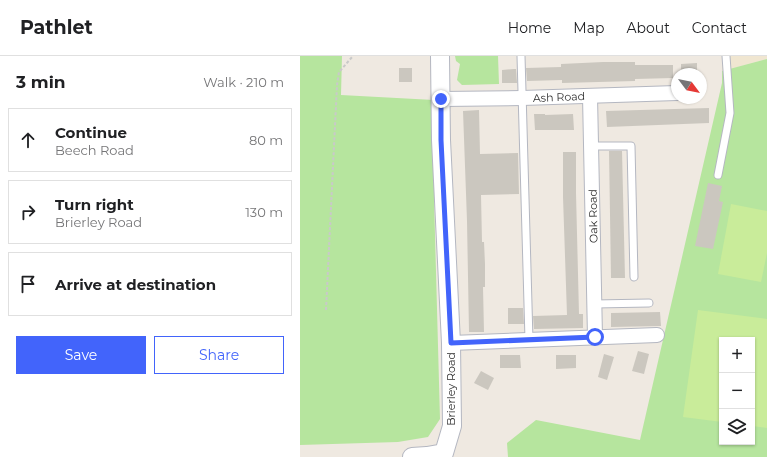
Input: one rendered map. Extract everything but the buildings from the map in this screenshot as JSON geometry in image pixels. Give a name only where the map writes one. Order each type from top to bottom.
[{"type":"street","name":"Brierley Road","points":[[440,56],[441,140],[451,343],[452,426],[445,455]]},
{"type":"street","name":"Ash Road","points":[[441,99],[671,93]]},
{"type":"street","name":"Oak Road","points":[[590,96],[595,337]]},
{"type":"street","points":[[451,343],[657,335]]},
{"type":"street","points":[[412,457],[445,455]]},
{"type":"lane","points":[[521,56],[529,340]]},
{"type":"lane","points":[[718,175],[730,113],[726,56]]},
{"type":"lane","points":[[591,146],[631,146],[634,277]]},
{"type":"lane","points":[[595,304],[649,303]]},
{"type":"path","points":[[326,310],[337,85],[339,72],[353,56]]},
{"type":"shaded area","points":[[722,56],[767,56],[767,59],[722,71]]},
{"type":"green space","points":[[300,56],[342,56],[341,95],[434,100],[434,198],[440,419],[428,437],[398,442],[300,445]]},
{"type":"green space","points":[[455,56],[498,56],[499,84],[462,85],[457,80],[460,64],[456,61]]},
{"type":"green space","points":[[767,59],[767,457],[508,457],[507,443],[536,420],[640,440],[722,83],[722,71]]},
{"type":"green space","points":[[731,204],[767,211],[767,253],[761,282],[718,274]]},
{"type":"green space","points":[[698,310],[767,319],[767,428],[755,426],[755,337],[719,337],[719,422],[683,417]]},
{"type":"route","points":[[441,99],[441,140],[451,343],[595,337]]}]
